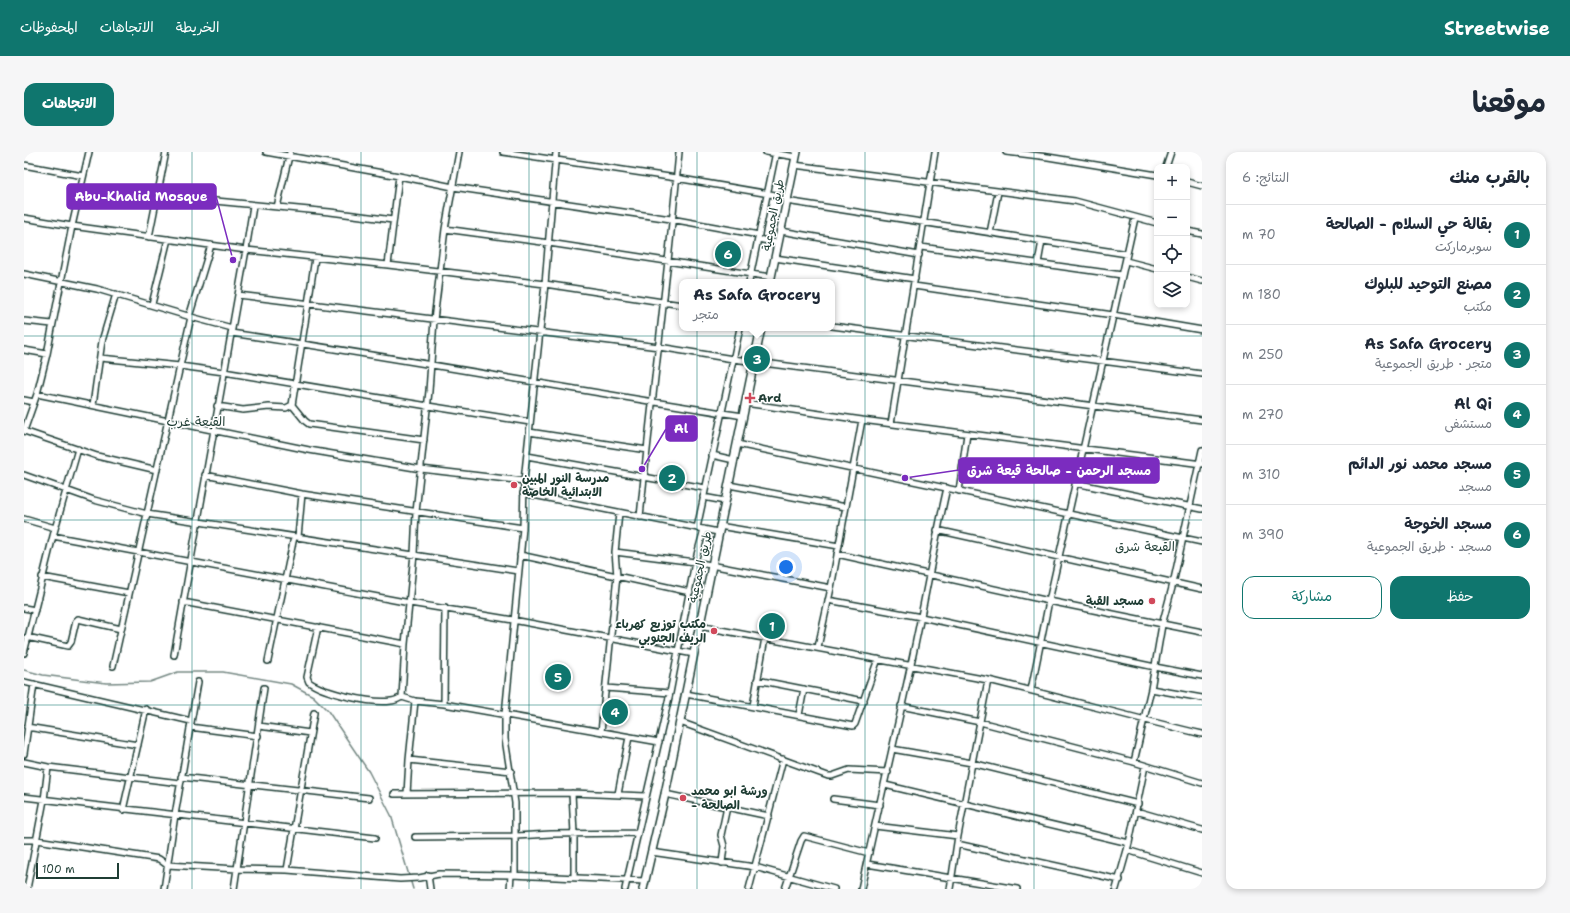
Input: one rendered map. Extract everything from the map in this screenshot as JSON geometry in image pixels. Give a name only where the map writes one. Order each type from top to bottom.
[{"type":"main road","name":"طريق الجموعية","points":[[771,279],[797,154]]},
{"type":"main road","name":"طريق الجموعية","points":[[643,889],[665,794],[760,331]]},
{"type":"street","points":[[89,152],[60,281],[47,354],[37,394],[24,431],[97,456],[157,470]]},
{"type":"street","points":[[149,237],[166,152]]},
{"type":"street","points":[[266,152],[290,154],[453,187],[671,219],[758,237],[778,243]]},
{"type":"street","points":[[402,697],[416,512],[428,406],[434,320],[445,228],[458,152]]},
{"type":"street","points":[[503,152],[768,193],[787,199],[924,223],[1127,254]]},
{"type":"street","points":[[510,889],[513,875],[516,836],[514,794],[505,739],[505,715],[523,528],[524,481],[545,284],[556,152]]},
{"type":"street","points":[[640,516],[679,152]]},
{"type":"street","points":[[766,152],[797,154]]},
{"type":"street","points":[[891,424],[921,247],[935,152]]},
{"type":"street","points":[[1006,152],[1048,155],[1154,174]]},
{"type":"street","points":[[1167,164],[1171,152]]},
{"type":"street","points":[[750,279],[776,153]]},
{"type":"street","points":[[277,207],[290,154]]},
{"type":"street","points":[[24,165],[83,176]]},
{"type":"street","points":[[794,165],[1075,201],[1154,222]]},
{"type":"street","points":[[388,265],[399,176]]},
{"type":"street","points":[[1190,183],[1202,186]]},
{"type":"street","points":[[80,188],[393,220]]},
{"type":"street","points":[[990,233],[998,192]]},
{"type":"street","points":[[174,655],[217,406],[246,250],[252,206]]},
{"type":"street","points":[[24,218],[246,250],[545,284],[679,305]]},
{"type":"street","points":[[1031,690],[1082,450],[1135,218]]},
{"type":"street","points":[[445,228],[549,242],[751,274],[768,279]]},
{"type":"street","points":[[780,231],[919,255]]},
{"type":"street","points":[[1190,232],[1202,234]]},
{"type":"street","points":[[152,304],[168,239]]},
{"type":"street","points":[[1038,263],[1042,241]]},
{"type":"street","points":[[113,666],[190,317],[211,245]]},
{"type":"street","points":[[921,247],[1122,275]]},
{"type":"street","points":[[315,258],[292,405],[309,424],[424,440]]},
{"type":"street","points":[[775,258],[915,279]]},
{"type":"street","points":[[1126,261],[1154,268]]},
{"type":"street","points":[[24,274],[116,294],[232,330],[431,366],[535,382],[652,403],[743,416]]},
{"type":"street","points":[[1190,278],[1202,281]]},
{"type":"street","points":[[914,286],[1113,315],[1202,330]]},
{"type":"street","points":[[93,405],[105,332],[116,294]]},
{"type":"street","points":[[238,295],[659,347],[734,359],[1202,420]]},
{"type":"street","points":[[24,321],[52,324]]},
{"type":"street","points":[[835,326],[1202,374]]},
{"type":"street","points":[[697,528],[739,331]]},
{"type":"street","points":[[24,350],[47,354]]},
{"type":"street","points":[[100,358],[224,372],[530,422]]},
{"type":"street","points":[[37,394],[309,450],[421,469],[524,481]]},
{"type":"street","points":[[24,400],[34,402]]},
{"type":"street","points":[[745,403],[1082,450],[1201,464]]},
{"type":"street","points":[[217,406],[243,410],[269,407],[286,408],[292,405]]},
{"type":"street","points":[[818,647],[831,588],[862,420]]},
{"type":"street","points":[[529,432],[647,450]]},
{"type":"street","points":[[959,491],[966,434]]},
{"type":"street","points":[[737,444],[1202,542]]},
{"type":"street","points":[[24,653],[42,577],[78,449]]},
{"type":"street","points":[[1134,762],[1151,689],[1162,625],[1201,464],[1202,450]]},
{"type":"street","points":[[712,455],[734,460]]},
{"type":"street","points":[[527,456],[705,488]]},
{"type":"street","points":[[24,475],[94,500],[147,514],[518,571]]},
{"type":"street","points":[[205,475],[302,494],[523,528]]},
{"type":"street","points":[[1075,483],[1202,509]]},
{"type":"street","points":[[729,485],[846,507]]},
{"type":"street","points":[[862,889],[921,617],[928,576],[947,488]]},
{"type":"street","points":[[523,493],[697,528],[719,529],[839,546]]},
{"type":"street","points":[[268,661],[285,579],[296,537],[302,494]]},
{"type":"street","points":[[703,497],[725,501]]},
{"type":"street","points":[[601,732],[617,576],[615,552],[619,513]]},
{"type":"street","points":[[24,519],[55,528]]},
{"type":"street","points":[[626,889],[646,796],[660,742],[695,562],[704,529]]},
{"type":"street","points":[[938,530],[1173,584],[1202,589]]},
{"type":"street","points":[[53,536],[410,603],[513,620],[694,654]]},
{"type":"street","points":[[615,552],[695,562],[831,588]]},
{"type":"street","points":[[837,554],[928,576],[1202,632]]},
{"type":"street","points":[[520,555],[690,592]]},
{"type":"street","points":[[42,577],[129,593]]},
{"type":"street","points":[[828,600],[921,617],[1202,676]]},
{"type":"street","points":[[183,602],[405,644]]},
{"type":"street","points":[[24,608],[35,610]]},
{"type":"street","points":[[444,704],[445,608]]},
{"type":"street","points":[[27,637],[68,646],[71,642],[76,621],[78,619],[121,628]]},
{"type":"street","points":[[699,626],[818,647],[988,680],[1202,734]]},
{"type":"street","points":[[318,627],[307,677],[309,682],[333,692],[365,700],[389,702],[402,697],[415,701],[444,704],[660,742]]},
{"type":"street","points":[[753,706],[765,638]]},
{"type":"street","points":[[686,694],[853,726],[864,701],[878,659]]},
{"type":"street","points":[[757,680],[864,701]]},
{"type":"street","points":[[950,889],[964,803],[988,680]]},
{"type":"street","points":[[24,682],[191,721]]},
{"type":"street","points":[[164,889],[180,783],[198,682]]},
{"type":"street","points":[[24,754],[28,727],[26,720],[34,684]]},
{"type":"street","points":[[234,889],[264,688]]},
{"type":"street","points":[[606,688],[670,693]]},
{"type":"street","points":[[799,715],[804,689]]},
{"type":"street","points":[[1151,689],[1202,698]]},
{"type":"street","points":[[407,794],[408,760],[415,701]]},
{"type":"street","points":[[901,706],[980,722],[1134,762],[1202,783]]},
{"type":"street","points":[[123,810],[146,710]]},
{"type":"street","points":[[287,870],[314,713]]},
{"type":"street","points":[[680,722],[828,776],[854,770],[888,772]]},
{"type":"street","points":[[259,726],[310,733]]},
{"type":"street","points":[[28,727],[138,745]]},
{"type":"street","points":[[190,727],[258,736]]},
{"type":"street","points":[[618,794],[629,737]]},
{"type":"street","points":[[892,749],[972,763],[1138,804]]},
{"type":"street","points":[[749,889],[783,759]]},
{"type":"street","points":[[408,760],[510,771]]},
{"type":"street","points":[[24,762],[48,767],[180,783]]},
{"type":"street","points":[[1116,889],[1120,880],[1129,843],[1145,766]]},
{"type":"street","points":[[27,889],[44,800],[48,767]]},
{"type":"street","points":[[181,777],[369,798]]},
{"type":"street","points":[[885,784],[1129,843]]},
{"type":"street","points":[[394,794],[572,793],[646,796]]},
{"type":"street","points":[[572,793],[574,877]]},
{"type":"street","points":[[665,794],[769,816]]},
{"type":"street","points":[[24,797],[123,810],[375,838]]},
{"type":"street","points":[[833,799],[880,806]]},
{"type":"street","points":[[722,863],[724,846],[721,835],[727,807]]},
{"type":"street","points":[[1136,811],[1202,830]]},
{"type":"street","points":[[875,826],[958,836]]},
{"type":"street","points":[[415,836],[516,836],[638,833]]},
{"type":"street","points":[[786,889],[801,841],[804,836],[869,853]]},
{"type":"street","points":[[24,840],[37,840],[159,859],[167,865],[287,870],[400,879],[420,878],[428,875],[439,874],[574,877],[645,881]]},
{"type":"street","points":[[957,844],[1120,880]]},
{"type":"street","points":[[1127,850],[1202,872]]},
{"type":"street","points":[[652,852],[755,867],[834,889]]},
{"type":"street","points":[[867,864],[1017,889]]},
{"type":"street","points":[[428,875],[430,889]]},
{"type":"waterway","points":[[24,670],[43,675],[106,683],[150,682],[178,672],[223,672],[291,684],[313,696],[328,711],[369,772],[391,815],[413,889]]},
{"type":"place","name":"مسجد الخوجة","points":[[728,254]]},
{"type":"place","name":"Abu-Khalid Mosque","points":[[233,260]]},
{"type":"place","name":"As Safa Grocery","points":[[757,359]]},
{"type":"place","name":"Ard","points":[[750,398]]},
{"type":"place","name":"Al","points":[[642,469]]},
{"type":"place","name":"مصنع التوحيد للبلوك","points":[[672,478]]},
{"type":"place","name":"مسجد الرحمن - صالحة قيعة شرق","points":[[905,478]]},
{"type":"place","name":"مدرسة النور المبين الابتدائية الخاصة","points":[[514,485]]},
{"type":"place","name":"مسجد القبة","points":[[1152,601]]},
{"type":"place","name":"بقالة حي السلام - الصالحة","points":[[772,626]]},
{"type":"place","name":"مكتب توزيع كهرباء الريف الجنوبي","points":[[714,631]]},
{"type":"place","name":"مسجد محمد نور الدائم","points":[[558,677]]},
{"type":"place","name":"Al Qi","points":[[615,712]]},
{"type":"place","name":"ورشة ابو محمد - الصالحة","points":[[683,798]]},
{"type":"district","name":"القيعة غرب","points":[[196,421]]},
{"type":"district","name":"القيعة شرق","points":[[1145,546]]}]
